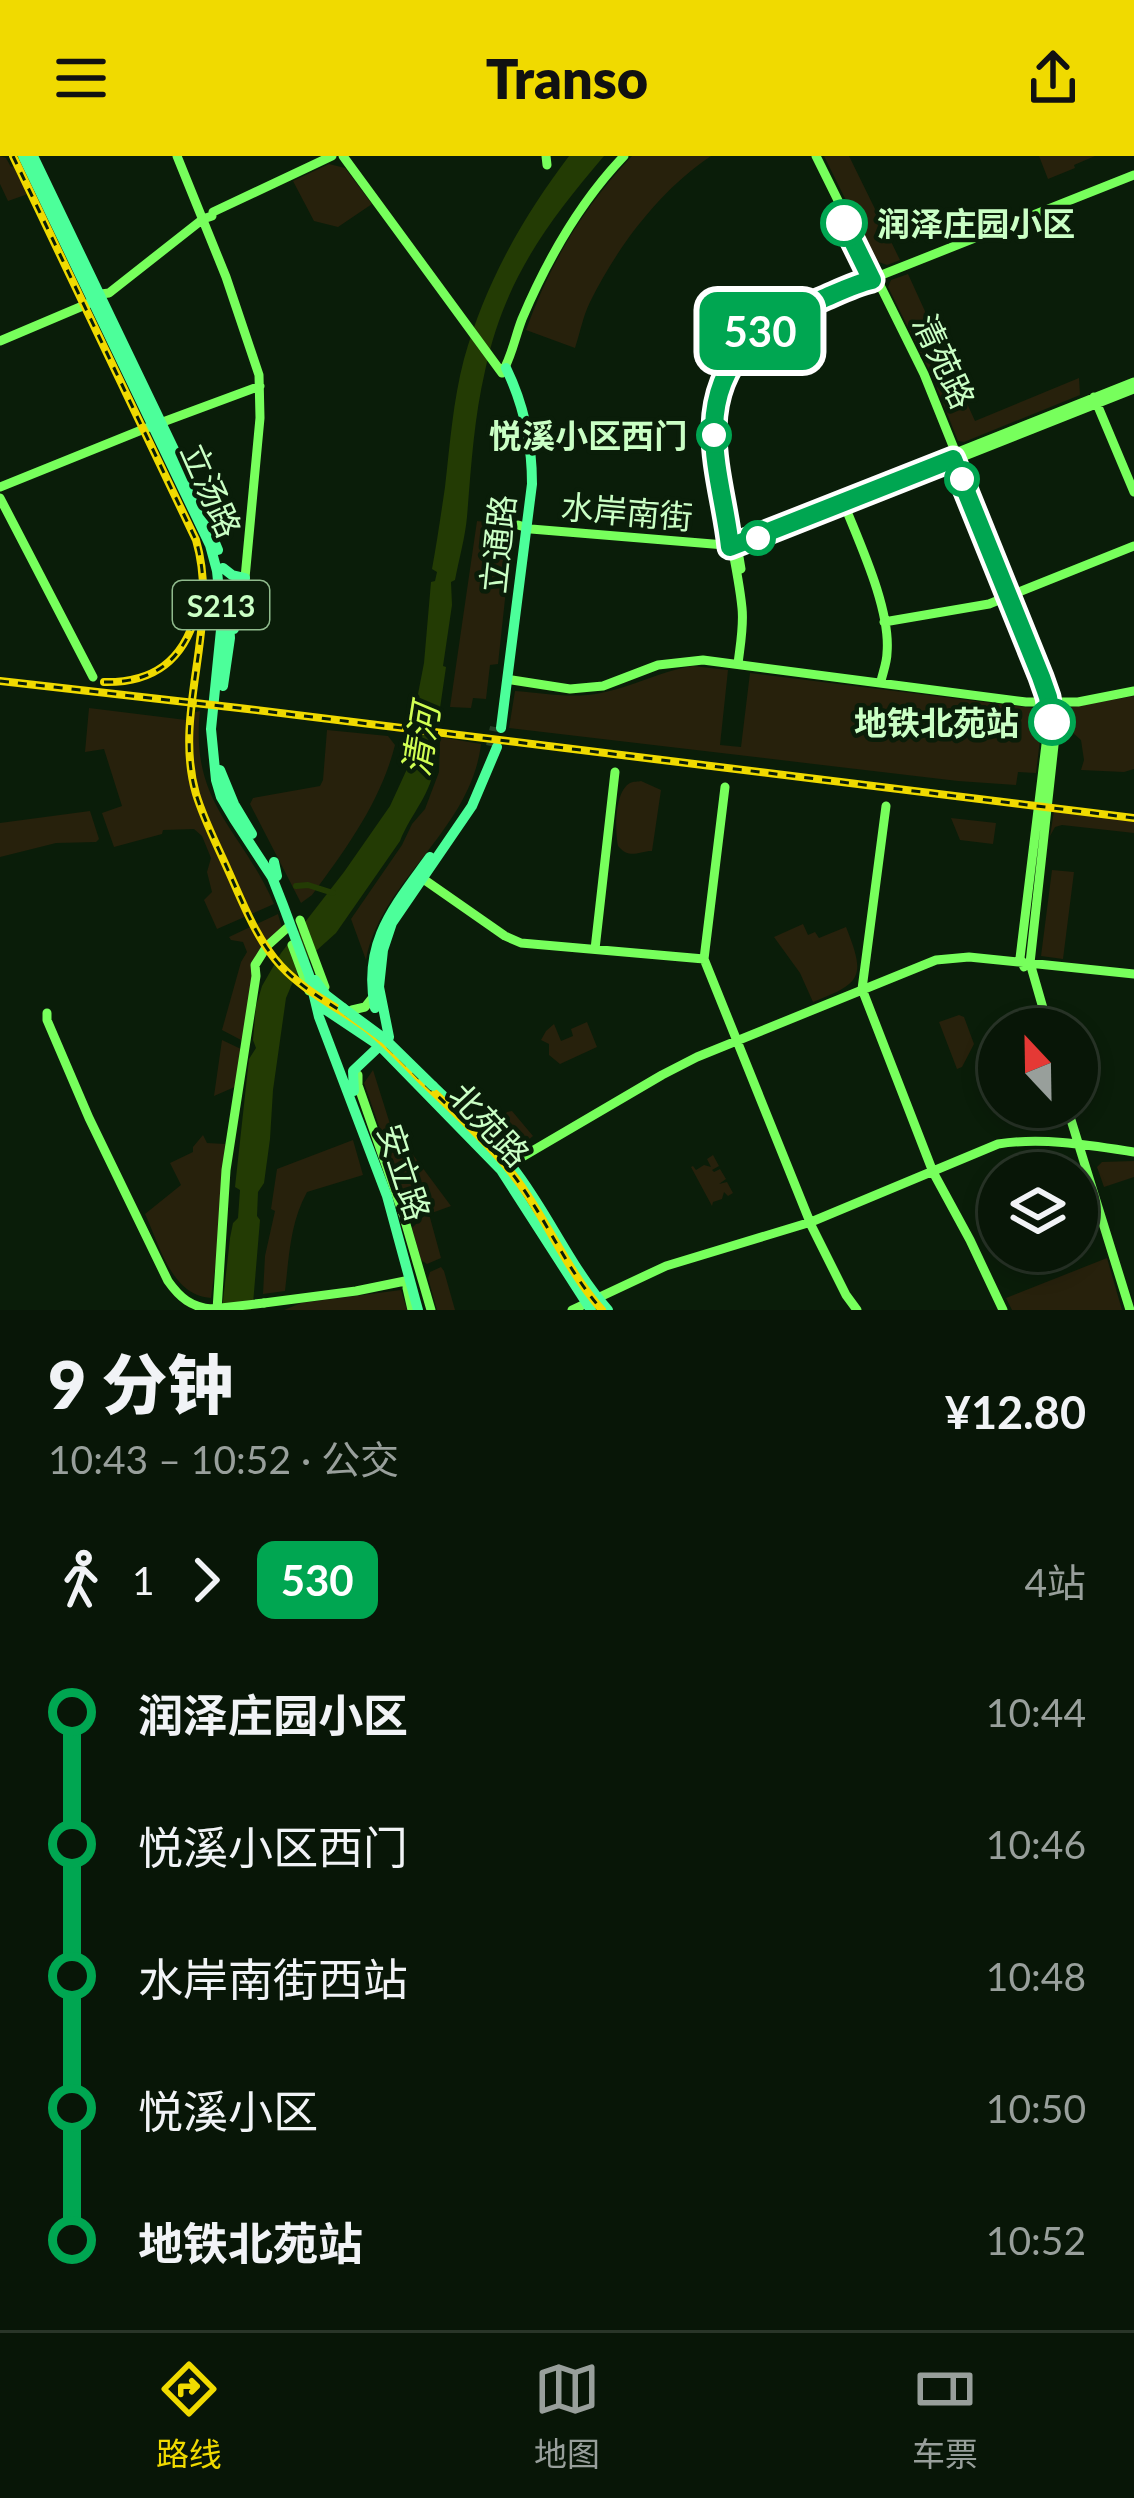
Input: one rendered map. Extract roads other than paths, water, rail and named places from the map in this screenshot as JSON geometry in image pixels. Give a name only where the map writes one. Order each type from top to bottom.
[{"type":"main road","name":"立汤路","points":[[34,156],[210,545],[217,571],[221,638],[212,756],[221,796],[274,880],[293,927]]},
{"type":"main road","name":"立汤路","points":[[22,160],[70,262],[99,299],[127,380],[204,512],[223,568],[230,638],[217,746],[219,766],[231,810],[277,876],[293,927]]},
{"type":"main road","points":[[43,198],[44,213]]},
{"type":"main road","name":"立通路","points":[[501,365],[524,436],[527,471],[525,526],[523,583],[498,728],[509,611],[525,526],[532,468],[525,419],[501,365]]},
{"type":"main road","points":[[525,419],[532,436]]},
{"type":"main road","points":[[223,568],[245,578],[230,638]]},
{"type":"main road","points":[[365,1059],[383,1038],[382,950],[418,876],[467,805],[494,746],[477,799],[418,876],[386,918],[372,971],[383,1038]]},
{"type":"main road","points":[[221,796],[231,810],[247,816]]},
{"type":"main road","points":[[263,860],[277,876]]},
{"type":"main road","points":[[293,927],[311,975],[327,990]]},
{"type":"main road","name":"北苑路","points":[[311,975],[326,995],[385,1039],[473,1124],[597,1306]]},
{"type":"main road","name":"安立路","points":[[311,975],[317,1006],[387,1196],[422,1310]]},
{"type":"main road","name":"北苑路","points":[[317,1006],[383,1038],[506,1168]]},
{"type":"main road","name":"安立路","points":[[317,1006],[392,1196],[422,1310]]},
{"type":"main road","name":"安立路","points":[[355,1093],[353,1071],[365,1059]]},
{"type":"street","points":[[178,156],[211,216],[257,366],[260,418],[245,578]]},
{"type":"street","points":[[0,341],[99,299],[211,216],[332,156]]},
{"type":"street","points":[[346,156],[501,365],[542,274],[569,228],[604,176],[625,156]]},
{"type":"street","name":"清苑路","points":[[814,156],[955,455],[1052,700],[1054,728],[1028,928],[1027,965],[1040,1008]]},
{"type":"street","points":[[740,664],[742,610],[719,432],[730,378],[747,350],[795,314],[1134,175]]},
{"type":"street","points":[[0,485],[260,385]]},
{"type":"street","name":"水岸南街","points":[[734,543],[1134,385]]},
{"type":"street","points":[[1095,399],[1134,492]]},
{"type":"street","name":"水岸南街","points":[[525,526],[734,543],[844,504],[955,455]]},
{"type":"street","points":[[0,498],[93,677]]},
{"type":"street","points":[[844,504],[884,622],[887,652],[881,681]]},
{"type":"street","points":[[884,622],[1012,596],[1134,546]]},
{"type":"street","points":[[512,680],[571,689],[603,686],[667,663],[703,660],[1009,697],[1052,700],[1134,691]]},
{"type":"street","name":"清苑路","points":[[1027,965],[1035,959],[1060,736],[1054,728]]},
{"type":"street","points":[[595,949],[615,772]]},
{"type":"street","points":[[725,788],[704,959],[815,1228],[857,1310]]},
{"type":"street","points":[[886,806],[863,991],[933,1172],[1003,1310]]},
{"type":"street","points":[[418,876],[520,944],[704,959]]},
{"type":"street","points":[[1028,928],[1039,917]]},
{"type":"street","points":[[214,1308],[226,1170],[255,965],[267,946],[293,927]]},
{"type":"street","points":[[506,1168],[662,1075],[945,961],[1134,976]]},
{"type":"street","name":"北苑路","points":[[327,990],[473,1124]]},
{"type":"street","points":[[348,1009],[365,1007],[373,997]]},
{"type":"street","points":[[198,1307],[173,1281],[90,1113],[47,1013],[89,1118],[178,1295],[198,1307],[214,1308],[405,1278]]},
{"type":"street","name":"安立路","points":[[334,1054],[405,1278],[422,1310]]},
{"type":"street","name":"安立路","points":[[365,1059],[358,1085],[404,1214],[422,1310]]},
{"type":"street","points":[[1076,1128],[1132,1307]]},
{"type":"street","points":[[572,1310],[597,1306],[666,1266],[815,1228],[998,1144],[1021,1140],[1134,1152]]},
{"type":"water","name":"清河","points":[[569,156],[604,156],[530,255],[503,309],[485,371],[465,533],[451,582],[433,773],[400,841],[336,933],[295,977],[286,998],[264,1183],[258,1192],[253,1304],[251,1310],[222,1310],[230,1238],[238,1218],[240,1190],[235,1187],[262,986],[281,953],[390,806],[407,769],[419,727],[418,694],[431,582],[437,572],[432,569],[464,359],[507,253]]},
{"type":"waterway","points":[[296,886],[333,893]]},
{"type":"tunnel","points":[[491,746],[495,727]]},
{"type":"railway","points":[[13,156],[196,540],[203,604],[189,731],[190,763],[203,813],[251,920],[291,976],[376,1036],[491,1149],[528,1195],[602,1310]]},
{"type":"railway","points":[[104,682],[137,679],[163,666],[183,645],[196,614]]},
{"type":"railway","points":[[0,681],[1134,818]]},
{"type":"place","name":"润泽庄园小区","points":[[844,223]]},
{"type":"place","name":"悦溪小区西门","points":[[714,435]]},
{"type":"place","name":"地铁北苑站","points":[[1052,722]]}]
